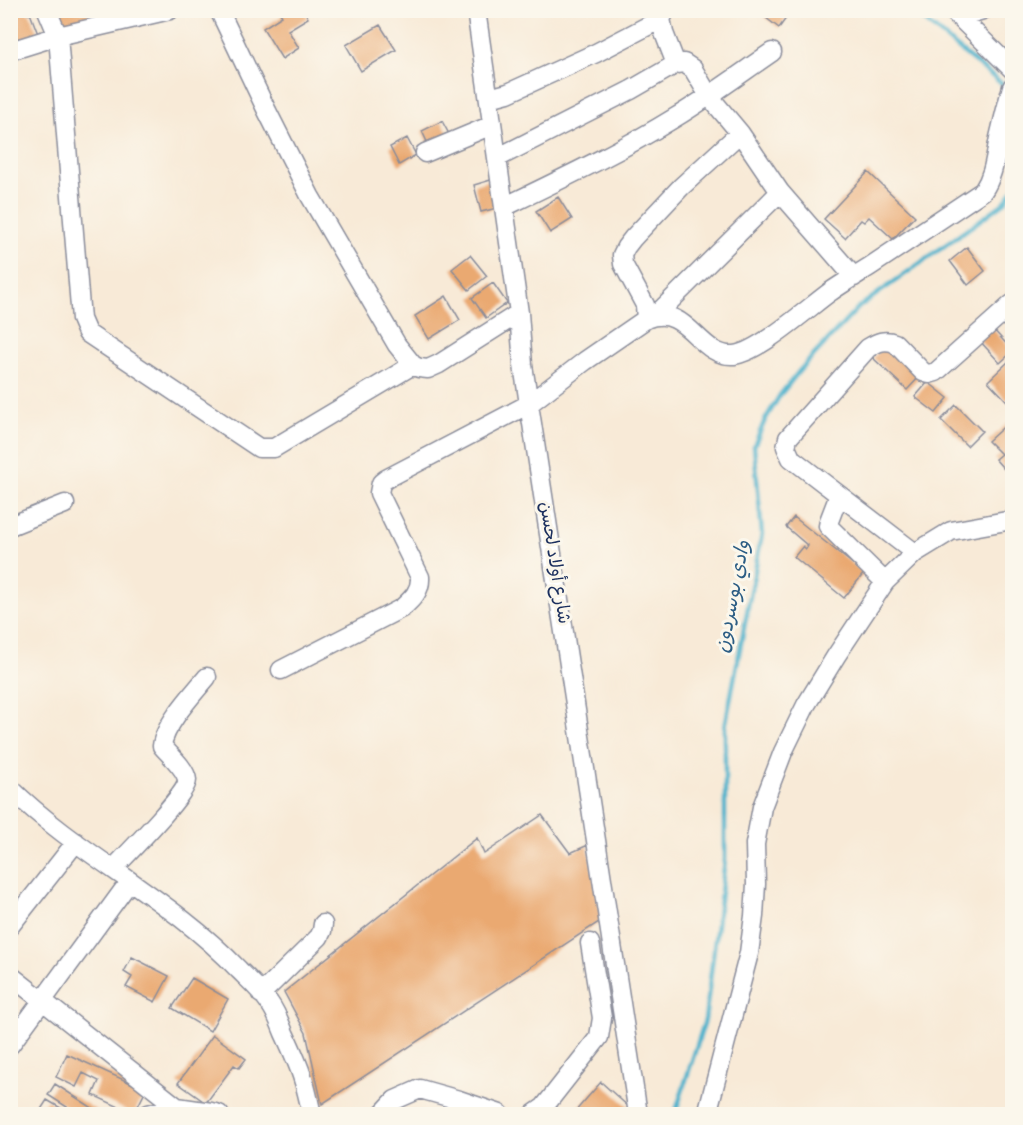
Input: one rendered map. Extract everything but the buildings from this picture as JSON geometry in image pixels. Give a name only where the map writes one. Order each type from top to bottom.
[{"type":"street","points":[[47,10],[58,36],[81,320],[87,333],[259,447],[274,448],[413,365]]},
{"type":"street","points":[[10,51],[58,36],[170,10]]},
{"type":"street","points":[[219,10],[310,196],[397,345],[413,365],[428,369],[439,364],[519,313]]},
{"type":"street","name":"شارع أولاد لحسن","points":[[476,10],[519,313],[523,365],[638,1114]]},
{"type":"street","points":[[956,14],[983,10]]},
{"type":"street","points":[[956,14],[1012,69]]},
{"type":"street","points":[[489,98],[507,93],[596,53],[664,15],[664,33],[676,64]]},
{"type":"street","points":[[504,207],[558,181],[675,118],[772,52]]},
{"type":"street","points":[[497,158],[631,90],[676,64],[684,63],[693,69],[780,192],[854,277]]},
{"type":"street","points":[[651,317],[663,315],[681,322],[707,345],[720,352],[734,355],[771,337],[831,291],[983,191],[994,169],[1010,94]]},
{"type":"street","points":[[425,153],[492,125]]},
{"type":"street","points":[[651,317],[623,264],[622,255],[633,238],[681,187],[740,133]]},
{"type":"street","points":[[281,670],[402,608],[417,592],[420,577],[381,500],[379,493],[381,483],[529,404],[585,361],[651,317],[780,192]]},
{"type":"street","points":[[915,554],[791,458],[786,447],[788,438],[868,348],[880,341],[895,343],[923,372],[929,374],[936,372],[1012,304]]},
{"type":"street","points":[[839,495],[828,526],[885,582]]},
{"type":"street","points":[[10,526],[65,504]]},
{"type":"street","points":[[707,1114],[748,953],[754,916],[755,844],[762,807],[783,752],[807,705],[885,582],[915,554],[951,531],[1012,520]]},
{"type":"street","points":[[112,869],[178,798],[187,783],[181,768],[162,746],[163,738],[168,727],[207,677]]},
{"type":"street","points":[[10,788],[76,842],[167,907],[222,952],[261,994],[270,1004],[293,1054],[304,1080],[312,1114]]},
{"type":"street","points":[[10,926],[76,842]]},
{"type":"street","points":[[10,1045],[130,882]]},
{"type":"street","points":[[261,994],[319,937],[323,924]]},
{"type":"street","points":[[534,1114],[544,1107],[599,1037],[603,1018],[590,943]]},
{"type":"street","points":[[10,975],[177,1107]]},
{"type":"street","points":[[382,1114],[395,1100],[420,1089],[500,1114]]},
{"type":"street","points":[[148,1114],[177,1107],[219,1114]]},
{"type":"waterway","points":[[911,10],[1007,88]]},
{"type":"waterway","name":"وادي بوسردون","points":[[675,1114],[705,1020],[725,860],[725,727],[762,534],[754,446],[765,420],[780,395],[800,370],[859,307],[1004,203],[1012,191]]}]
